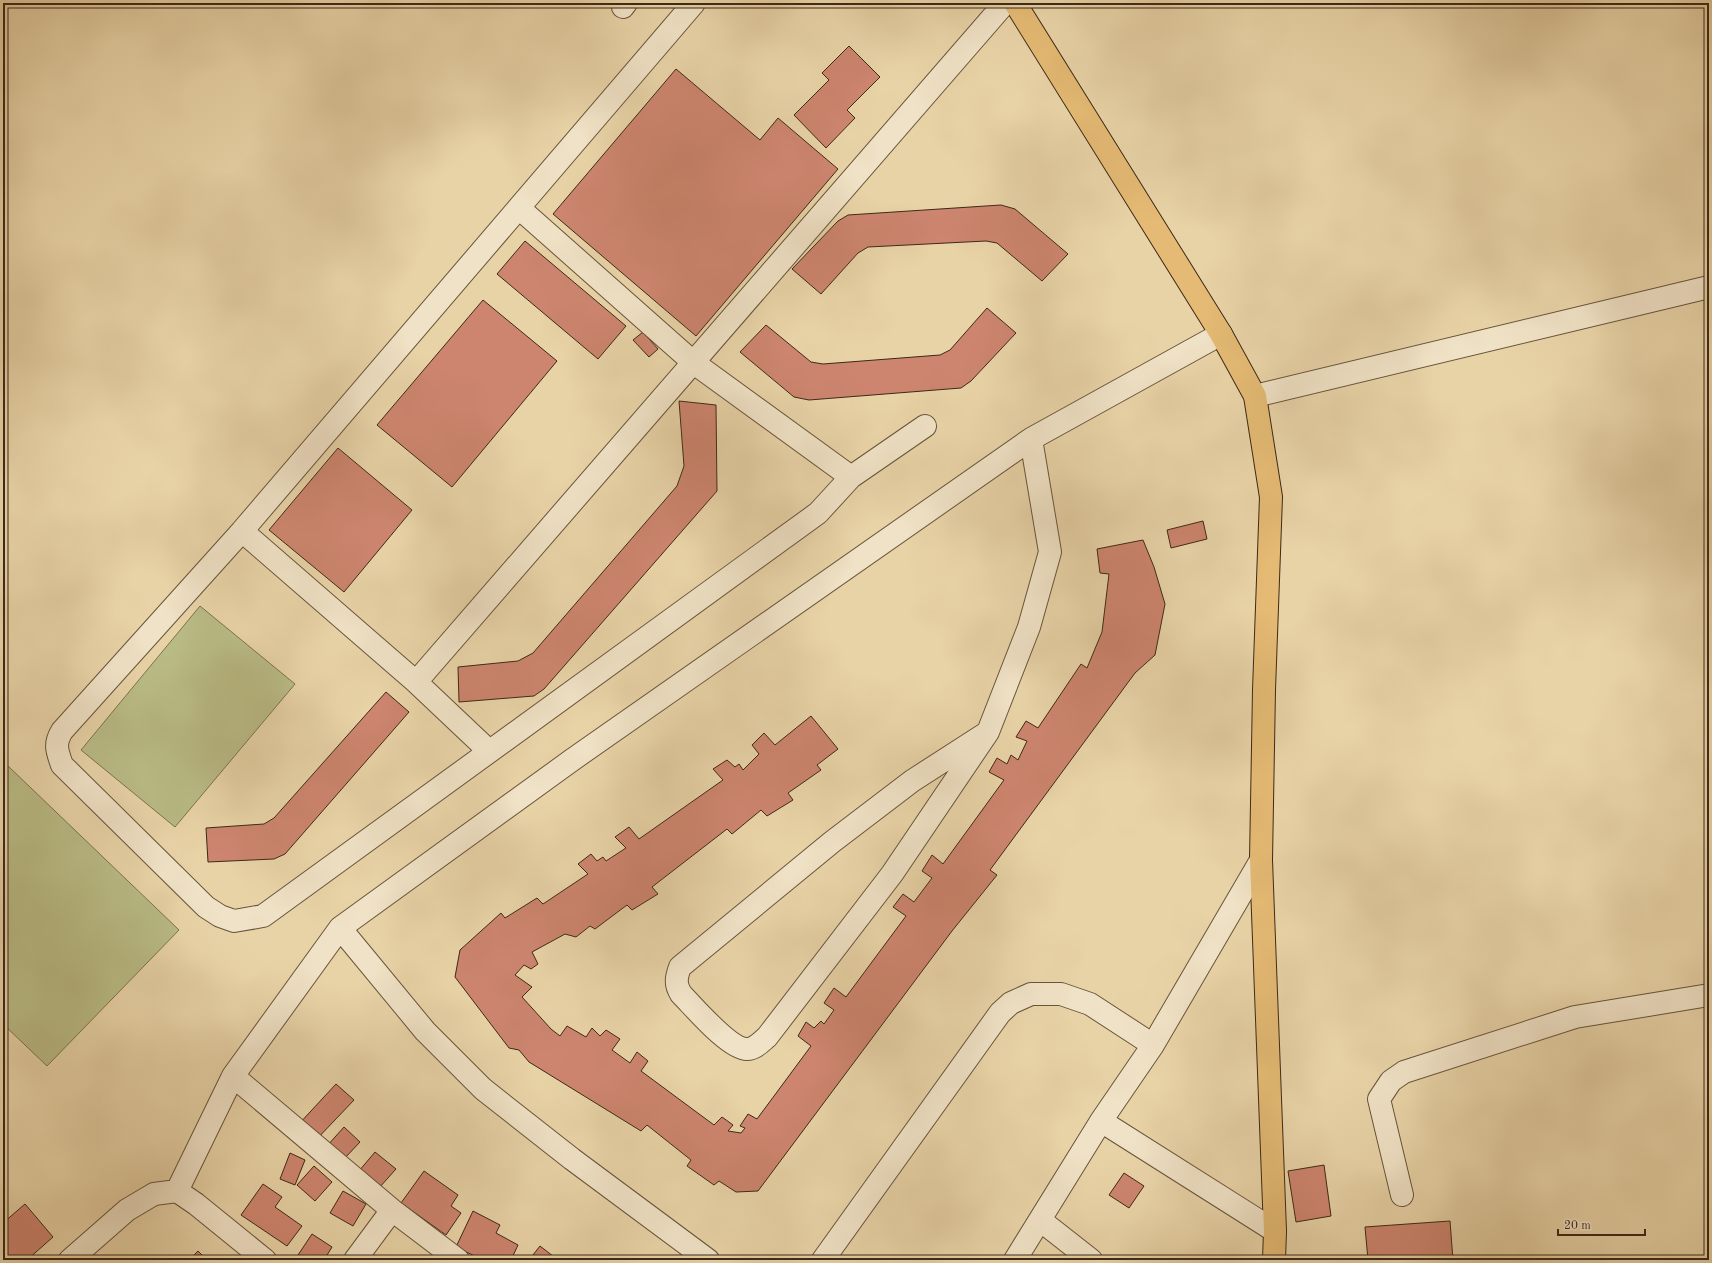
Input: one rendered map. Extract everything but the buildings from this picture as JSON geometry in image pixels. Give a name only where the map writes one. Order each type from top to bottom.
[{"type":"main road","points":[[1015,3],[1221,334],[1255,396],[1271,497],[1264,690],[1261,860],[1275,1231],[1274,1260]]},
{"type":"street","points":[[694,3],[242,531],[62,731],[56,741],[57,753],[62,764],[206,906],[220,916],[234,921],[263,916],[818,513],[851,477],[925,426]]},
{"type":"street","points":[[416,682],[1005,3]]},
{"type":"street","points":[[519,208],[694,363],[851,477]]},
{"type":"street","points":[[1255,396],[1709,287]]},
{"type":"street","points":[[177,1191],[233,1076],[340,928],[572,760],[1031,439],[1221,334]]},
{"type":"street","points":[[988,732],[912,781],[832,842],[680,967],[676,977],[676,986],[681,994],[730,1043],[746,1049],[755,1048],[767,1036],[892,874],[988,732],[1029,627],[1050,552],[1031,439]]},
{"type":"street","points":[[242,531],[416,682],[489,751]]},
{"type":"street","points":[[1015,1260],[1101,1122],[1153,1045],[1261,860]]},
{"type":"street","points":[[340,928],[425,1031],[483,1089],[572,1159],[708,1260]]},
{"type":"street","points":[[823,1260],[1000,1013],[1011,1003],[1031,994],[1061,994],[1090,1004],[1153,1045]]},
{"type":"street","points":[[1402,1195],[1379,1099],[1391,1081],[1404,1072],[1575,1017],[1709,994]]},
{"type":"street","points":[[233,1076],[392,1210],[458,1260]]},
{"type":"street","points":[[1101,1122],[1275,1231]]},
{"type":"street","points":[[70,1260],[127,1210],[154,1194],[177,1191],[196,1204],[265,1260]]},
{"type":"street","points":[[355,1260],[392,1210]]},
{"type":"street","points":[[1040,1220],[1091,1260]]},
{"type":"green space","points":[[200,606],[295,684],[175,827],[81,750]]},
{"type":"green space","points":[[7,765],[179,930],[47,1066],[3,1024],[3,769]]}]
